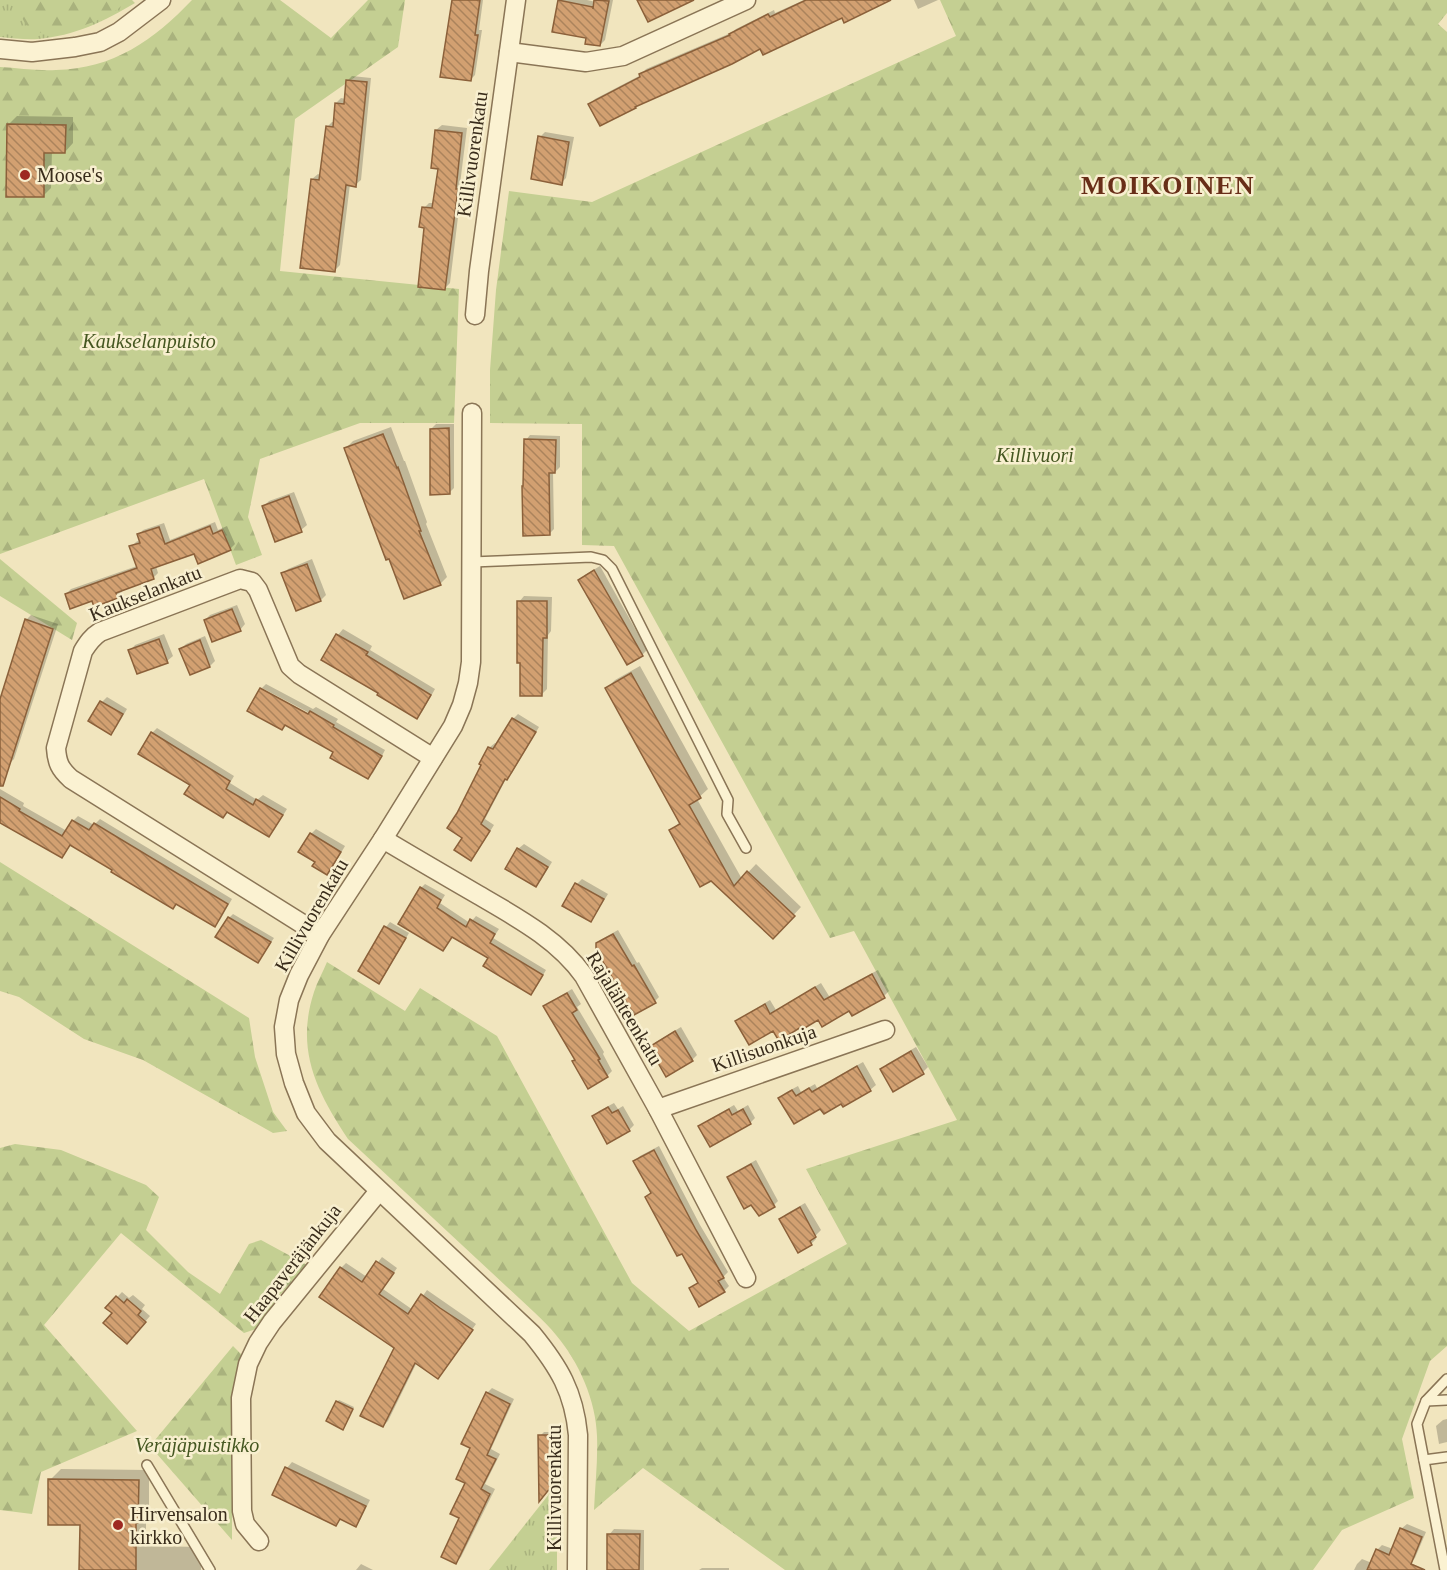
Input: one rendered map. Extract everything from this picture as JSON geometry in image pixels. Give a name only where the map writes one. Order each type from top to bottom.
[{"type":"street","points":[[0,49],[32,52],[99,42],[119,32],[161,0]]},
{"type":"street","name":"Killivuorenkatu","points":[[475,315],[516,0]]},
{"type":"street","points":[[509,52],[586,62],[623,56],[746,0]]},
{"type":"street","name":"Killivuorenkatu","points":[[472,413],[471,662],[462,705],[453,726],[320,935],[299,975],[289,1000],[284,1027],[286,1054],[306,1113],[327,1142],[532,1334],[547,1352],[570,1393],[576,1414],[578,1435],[577,1570]]},
{"type":"street","name":"Kaukselankatu","points":[[320,935],[71,780],[62,770],[56,759],[56,748],[83,651],[87,644],[100,632],[240,579],[252,582],[258,590],[290,666],[433,759]]},
{"type":"street","name":"Rajalähteenkatu","points":[[383,839],[549,939],[574,963],[584,976],[658,1109],[746,1278]]},
{"type":"street","name":"Killisuonkuja","points":[[658,1109],[885,1030]]},
{"type":"street","name":"Haapaveräjänkuja","points":[[259,1541],[245,1524],[242,1511],[241,1398],[248,1364],[258,1342],[272,1322],[379,1191]]},
{"type":"lane","points":[[472,562],[591,556],[603,560],[612,569],[728,800],[727,814],[746,848]]},
{"type":"lane","points":[[1445,1570],[1417,1424],[1426,1401],[1447,1379]]},
{"type":"lane","points":[[1426,1401],[1447,1400]]},
{"type":"lane","points":[[1424,1460],[1447,1457]]},
{"type":"lane","points":[[147,1466],[210,1570]]},
{"type":"green space","points":[[0,0],[132,0],[135,3],[101,22],[77,31],[64,35],[29,39],[0,37]]},
{"type":"green space","points":[[33,0],[126,0],[120,7],[103,18],[78,28],[52,33],[32,30],[23,20],[21,16]]},
{"type":"green space","name":"Kaukselanpuisto","points":[[192,0],[280,0],[331,38],[368,0],[405,0],[398,47],[295,119],[280,271],[459,289],[454,423],[360,423],[260,459],[248,517],[262,555],[236,565],[204,479],[0,554],[0,67],[56,70],[77,68],[114,58],[131,50],[163,28]]},
{"type":"green space","name":"Killivuori","points":[[940,0],[1447,0],[1447,13],[1438,24],[1447,32],[1447,1346],[1430,1361],[1402,1439],[1414,1498],[1342,1530],[1313,1570],[785,1570],[643,1468],[594,1510],[596,1423],[585,1382],[572,1357],[554,1332],[534,1312],[348,1139],[327,1104],[312,1070],[307,1033],[309,1013],[315,988],[327,962],[405,1011],[420,988],[497,1036],[632,1283],[689,1331],[847,1244],[806,1169],[957,1120],[854,931],[830,938],[614,546],[582,545],[582,424],[490,423],[490,370],[496,290],[509,191],[592,202],[956,36]]},
{"type":"green space","points":[[0,559],[77,623],[72,640],[0,596]]},
{"type":"green space","points":[[0,862],[249,1018],[255,1057],[273,1112],[287,1131],[273,1133],[143,1060],[84,1039],[19,997],[0,991]]},
{"type":"green space","points":[[15,1144],[61,1150],[146,1185],[159,1197],[146,1230],[188,1272],[220,1294],[249,1244],[261,1240],[307,1265],[279,1296],[256,1329],[244,1333],[121,1233],[44,1325],[137,1431],[41,1472],[32,1514],[0,1510],[0,1148]]},
{"type":"green space","name":"Veräjäpuistikko","points":[[233,1346],[242,1355],[232,1401],[232,1540],[150,1446]]},
{"type":"green space","points":[[557,1484],[557,1570],[489,1570]]},
{"type":"building","points":[[452,0],[480,0],[475,35],[478,35],[471,81],[440,77]]},
{"type":"building","points":[[558,0],[593,7],[593,9],[594,0],[609,1],[600,46],[585,44],[586,38],[552,32]]},
{"type":"building","points":[[637,0],[694,0],[648,22]]},
{"type":"building","points":[[806,0],[891,0],[844,23],[842,18],[763,55],[760,49],[732,64],[635,107],[600,126],[588,104],[640,77],[639,74],[730,35],[768,14],[770,17]]},
{"type":"building","points":[[346,80],[367,82],[356,187],[346,185],[335,272],[300,268],[311,179],[319,180],[326,126],[333,127],[335,103],[344,104]]},
{"type":"building","name":"Moose's","points":[[7,124],[66,125],[65,153],[44,153],[44,197],[6,197]]},
{"type":"building","points":[[435,130],[462,133],[456,189],[458,189],[445,290],[418,287],[424,228],[419,227],[422,207],[432,208],[438,169],[431,168]]},
{"type":"building","points":[[538,136],[569,142],[562,185],[531,179]]},
{"type":"building","points":[[449,428],[450,494],[430,495],[430,429]]},
{"type":"building","points":[[383,434],[398,467],[421,531],[419,531],[441,585],[404,599],[389,559],[386,560],[344,448]]},
{"type":"building","points":[[524,439],[556,440],[555,473],[549,473],[550,535],[523,536]]},
{"type":"building","points":[[289,496],[302,532],[275,542],[262,506]]},
{"type":"building","points":[[210,526],[213,534],[222,530],[231,550],[198,564],[194,554],[151,569],[154,579],[116,593],[118,598],[94,607],[92,601],[70,609],[65,594],[137,568],[129,546],[140,543],[137,534],[159,527],[165,544]]},
{"type":"building","points":[[307,564],[321,601],[296,611],[281,573]]},
{"type":"building","points":[[594,570],[643,656],[627,665],[578,580]]},
{"type":"building","points":[[517,601],[547,601],[547,638],[543,638],[542,696],[520,696],[520,663],[517,663]]},
{"type":"building","points":[[232,609],[241,631],[212,642],[204,620]]},
{"type":"building","points":[[25,619],[53,629],[3,786],[0,786],[0,699]]},
{"type":"building","points":[[336,634],[368,652],[366,655],[431,695],[417,719],[321,660]]},
{"type":"building","points":[[159,639],[168,663],[137,674],[128,650]]},
{"type":"building","points":[[200,640],[210,667],[190,675],[179,649]]},
{"type":"building","points":[[631,673],[701,798],[689,805],[734,886],[747,871],[795,916],[773,939],[711,881],[700,887],[669,830],[680,824],[605,688]]},
{"type":"building","points":[[260,688],[308,714],[310,711],[382,756],[368,779],[330,758],[333,752],[285,725],[282,730],[247,711]]},
{"type":"building","points":[[100,701],[123,714],[111,735],[88,721]]},
{"type":"building","points":[[512,718],[536,732],[507,780],[505,779],[481,824],[490,831],[471,861],[454,850],[462,838],[447,828],[457,813],[488,747],[493,749]]},
{"type":"building","points":[[151,732],[230,781],[226,789],[253,805],[256,799],[283,815],[269,837],[227,812],[223,818],[184,794],[190,785],[138,754]]},
{"type":"building","points":[[0,797],[62,836],[72,820],[89,830],[94,823],[228,904],[215,927],[176,904],[173,909],[70,845],[62,858],[0,823]]},
{"type":"building","points":[[310,833],[341,852],[327,875],[312,866],[315,862],[298,852]]},
{"type":"building","points":[[517,848],[548,867],[536,887],[505,869]]},
{"type":"building","points":[[575,883],[604,899],[591,922],[562,906]]},
{"type":"building","points":[[420,887],[441,900],[437,908],[466,927],[470,919],[495,934],[490,943],[543,975],[531,995],[483,966],[488,958],[452,937],[443,951],[398,924]]},
{"type":"building","points":[[228,917],[271,942],[258,963],[215,937]]},
{"type":"building","points":[[384,926],[406,938],[379,984],[358,971]]},
{"type":"building","points":[[613,934],[656,1003],[634,1015],[596,950],[596,943]]},
{"type":"building","points":[[872,974],[885,998],[852,1016],[849,1011],[822,1027],[818,1020],[803,1029],[801,1027],[779,1041],[773,1031],[749,1045],[735,1021],[765,1004],[770,1014],[815,987],[824,1000]]},
{"type":"building","points":[[567,993],[577,1010],[572,1013],[600,1059],[598,1060],[608,1077],[588,1089],[572,1061],[575,1060],[543,1006]]},
{"type":"building","points":[[675,1031],[693,1061],[666,1077],[649,1047]]},
{"type":"building","points":[[911,1051],[924,1074],[893,1092],[880,1069]]},
{"type":"building","points":[[857,1066],[871,1091],[843,1107],[841,1104],[824,1114],[820,1109],[794,1124],[778,1098],[792,1090],[796,1096],[809,1088],[812,1092]]},
{"type":"building","points":[[608,1107],[612,1113],[618,1110],[630,1131],[607,1144],[592,1116]]},
{"type":"building","points":[[729,1109],[732,1115],[743,1109],[751,1124],[710,1147],[698,1126]]},
{"type":"building","points":[[654,1150],[724,1278],[718,1281],[725,1292],[699,1307],[689,1288],[698,1283],[682,1254],[677,1256],[645,1197],[651,1193],[633,1161]]},
{"type":"building","points":[[751,1164],[775,1207],[759,1216],[751,1205],[744,1209],[727,1177]]},
{"type":"building","points":[[800,1207],[816,1237],[810,1241],[812,1245],[798,1253],[779,1219]]},
{"type":"building","points":[[376,1261],[394,1273],[379,1294],[408,1314],[421,1294],[473,1330],[438,1379],[415,1363],[383,1427],[360,1416],[394,1348],[319,1297],[340,1267],[362,1282]]},
{"type":"building","points":[[116,1296],[124,1303],[127,1299],[141,1311],[138,1315],[146,1322],[127,1344],[103,1323],[112,1313],[105,1308]]},
{"type":"building","points":[[486,1392],[510,1404],[487,1455],[496,1459],[481,1489],[490,1494],[456,1564],[441,1557],[459,1518],[450,1514],[465,1483],[456,1479],[470,1448],[461,1444]]},
{"type":"building","points":[[336,1401],[353,1409],[343,1430],[326,1421]]},
{"type":"building","points":[[538,1435],[554,1435],[555,1482],[539,1502]]},
{"type":"building","points":[[285,1467],[366,1506],[356,1527],[340,1519],[336,1526],[272,1495]]},
{"type":"building","name":"Hirvensalon kirkko","points":[[48,1479],[139,1480],[136,1570],[79,1570],[80,1525],[48,1525]]},
{"type":"building","points":[[1400,1528],[1422,1537],[1411,1564],[1425,1570],[1367,1570],[1376,1549],[1389,1555]]},
{"type":"building","points":[[607,1534],[640,1534],[639,1570],[607,1570]]},
{"type":"place","name":"Moose's","points":[[25,175]]},
{"type":"place","name":"Hirvensalon kirkko","points":[[118,1525]]},
{"type":"district","name":"MOIKOINEN","points":[[1168,185]]}]
